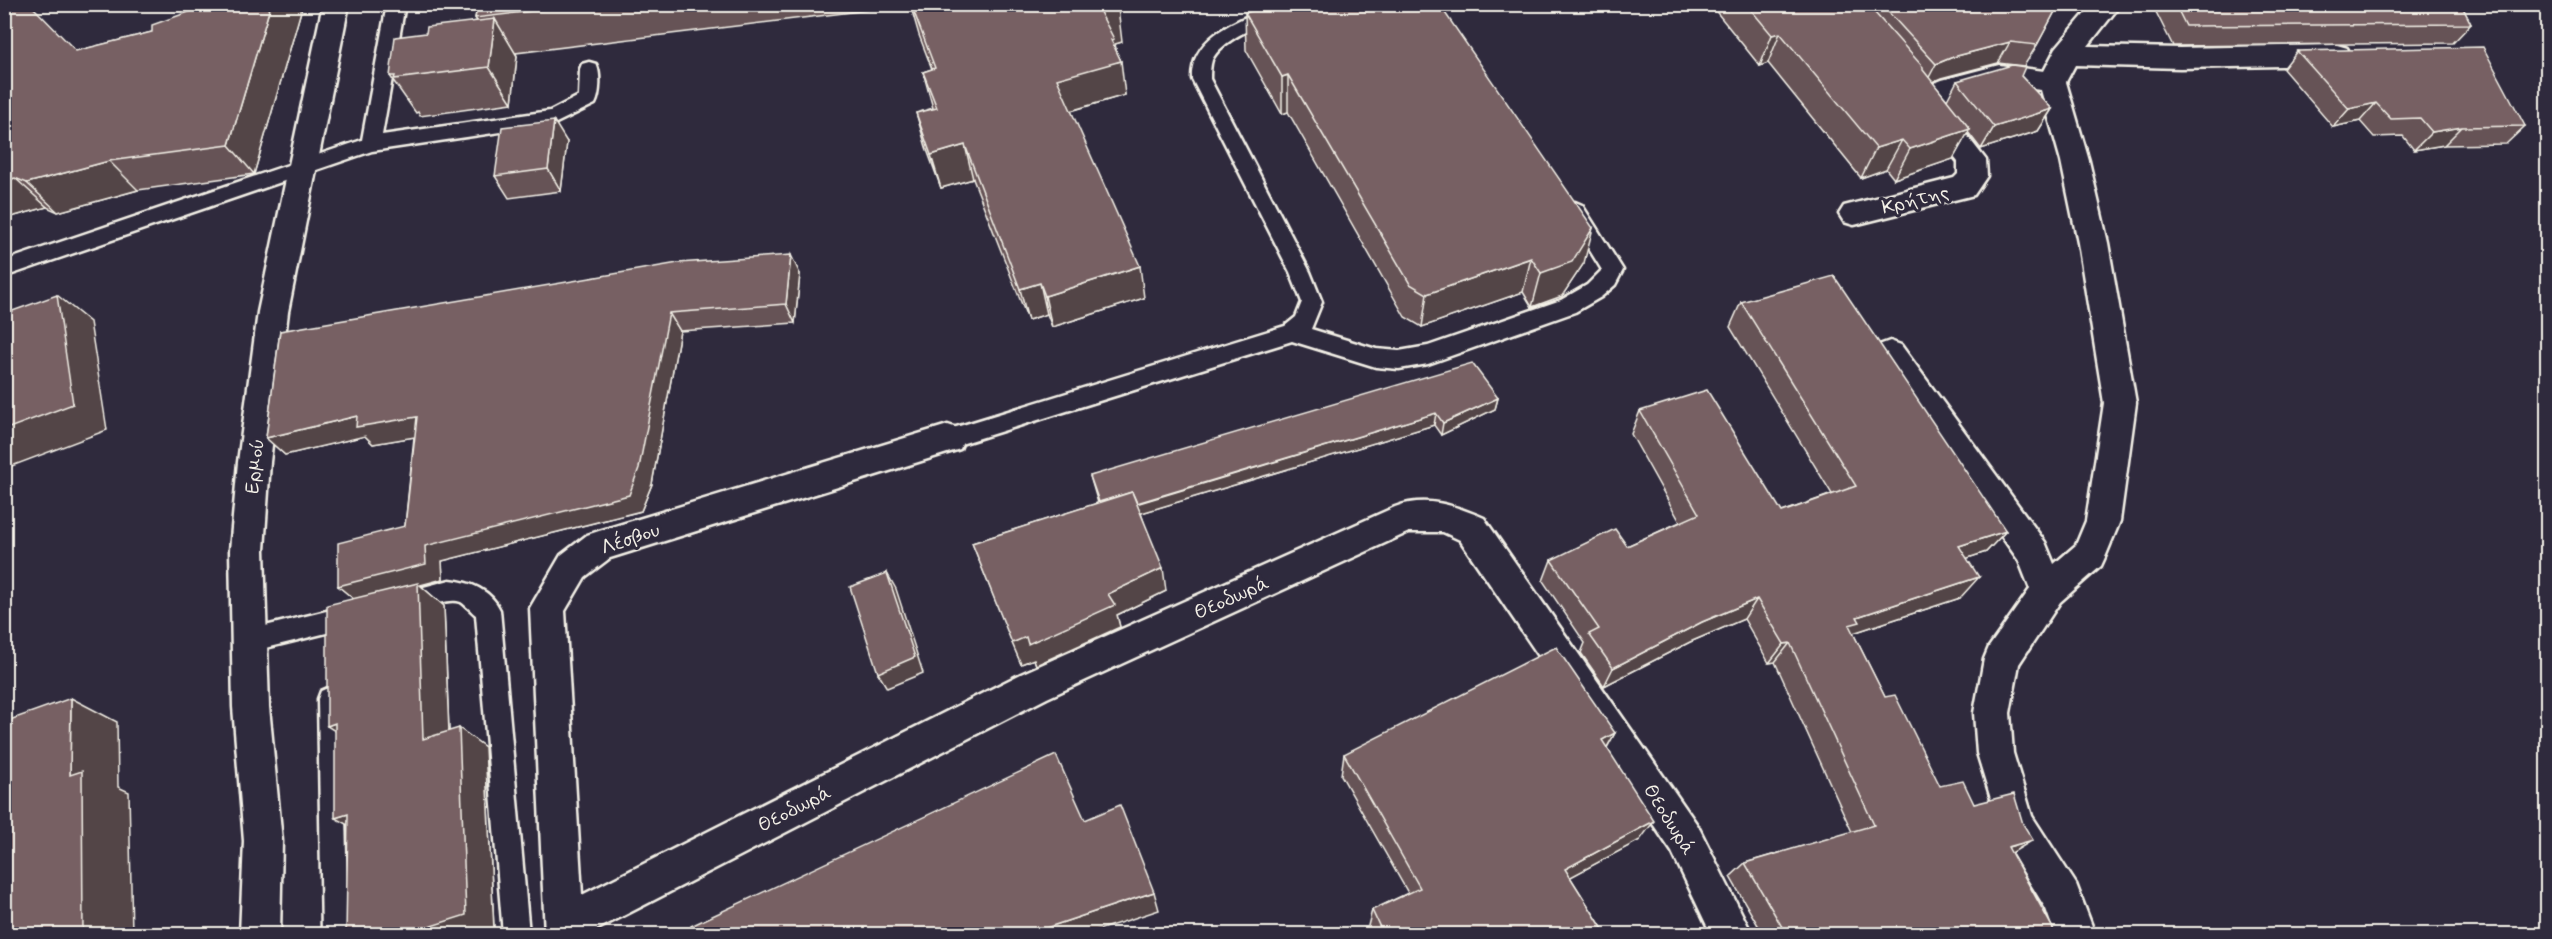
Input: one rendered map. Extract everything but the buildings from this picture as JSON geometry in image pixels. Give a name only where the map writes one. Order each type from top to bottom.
[{"type":"street","name":"Ερμού","points":[[260,934],[263,841],[251,707],[249,641],[248,550],[254,462],[273,312],[336,4]]},
{"type":"street","points":[[2075,934],[2062,898],[2016,825],[1995,753],[1992,713],[2002,659],[2048,591],[2089,555],[2103,520],[2111,478],[2120,403],[2091,233],[2075,161],[2059,68],[2108,4]]},
{"type":"street","name":"Κρήτης","points":[[1854,214],[1964,187],[1973,176],[1972,160],[1916,90],[1952,87],[1999,75],[2180,58],[2359,55]]},
{"type":"street","points":[[1890,354],[2033,553],[2048,591]]},
{"type":"street","name":"Λέσβου","points":[[565,930],[547,608],[573,566],[599,546],[948,439]]},
{"type":"street","name":"Θεοδωρά","points":[[565,930],[1034,686],[1407,517],[1445,517],[1472,529],[1479,538],[1685,839],[1732,934]]},
{"type":"lane","points":[[370,144],[396,4]]},
{"type":"lane","points":[[948,439],[1292,332],[1305,322],[1312,302],[1300,272],[1201,79],[1202,62],[1209,50],[1224,36],[1294,4]]},
{"type":"lane","points":[[4,270],[370,144],[554,117],[588,99],[589,69]]},
{"type":"lane","points":[[1292,332],[1376,358],[1399,360],[1428,355],[1568,306],[1594,291],[1608,279],[1613,270],[1563,194]]},
{"type":"lane","points":[[249,641],[328,633],[378,609],[450,591],[466,592],[488,610],[516,934]]},
{"type":"lane","points":[[329,679],[335,934]]}]
